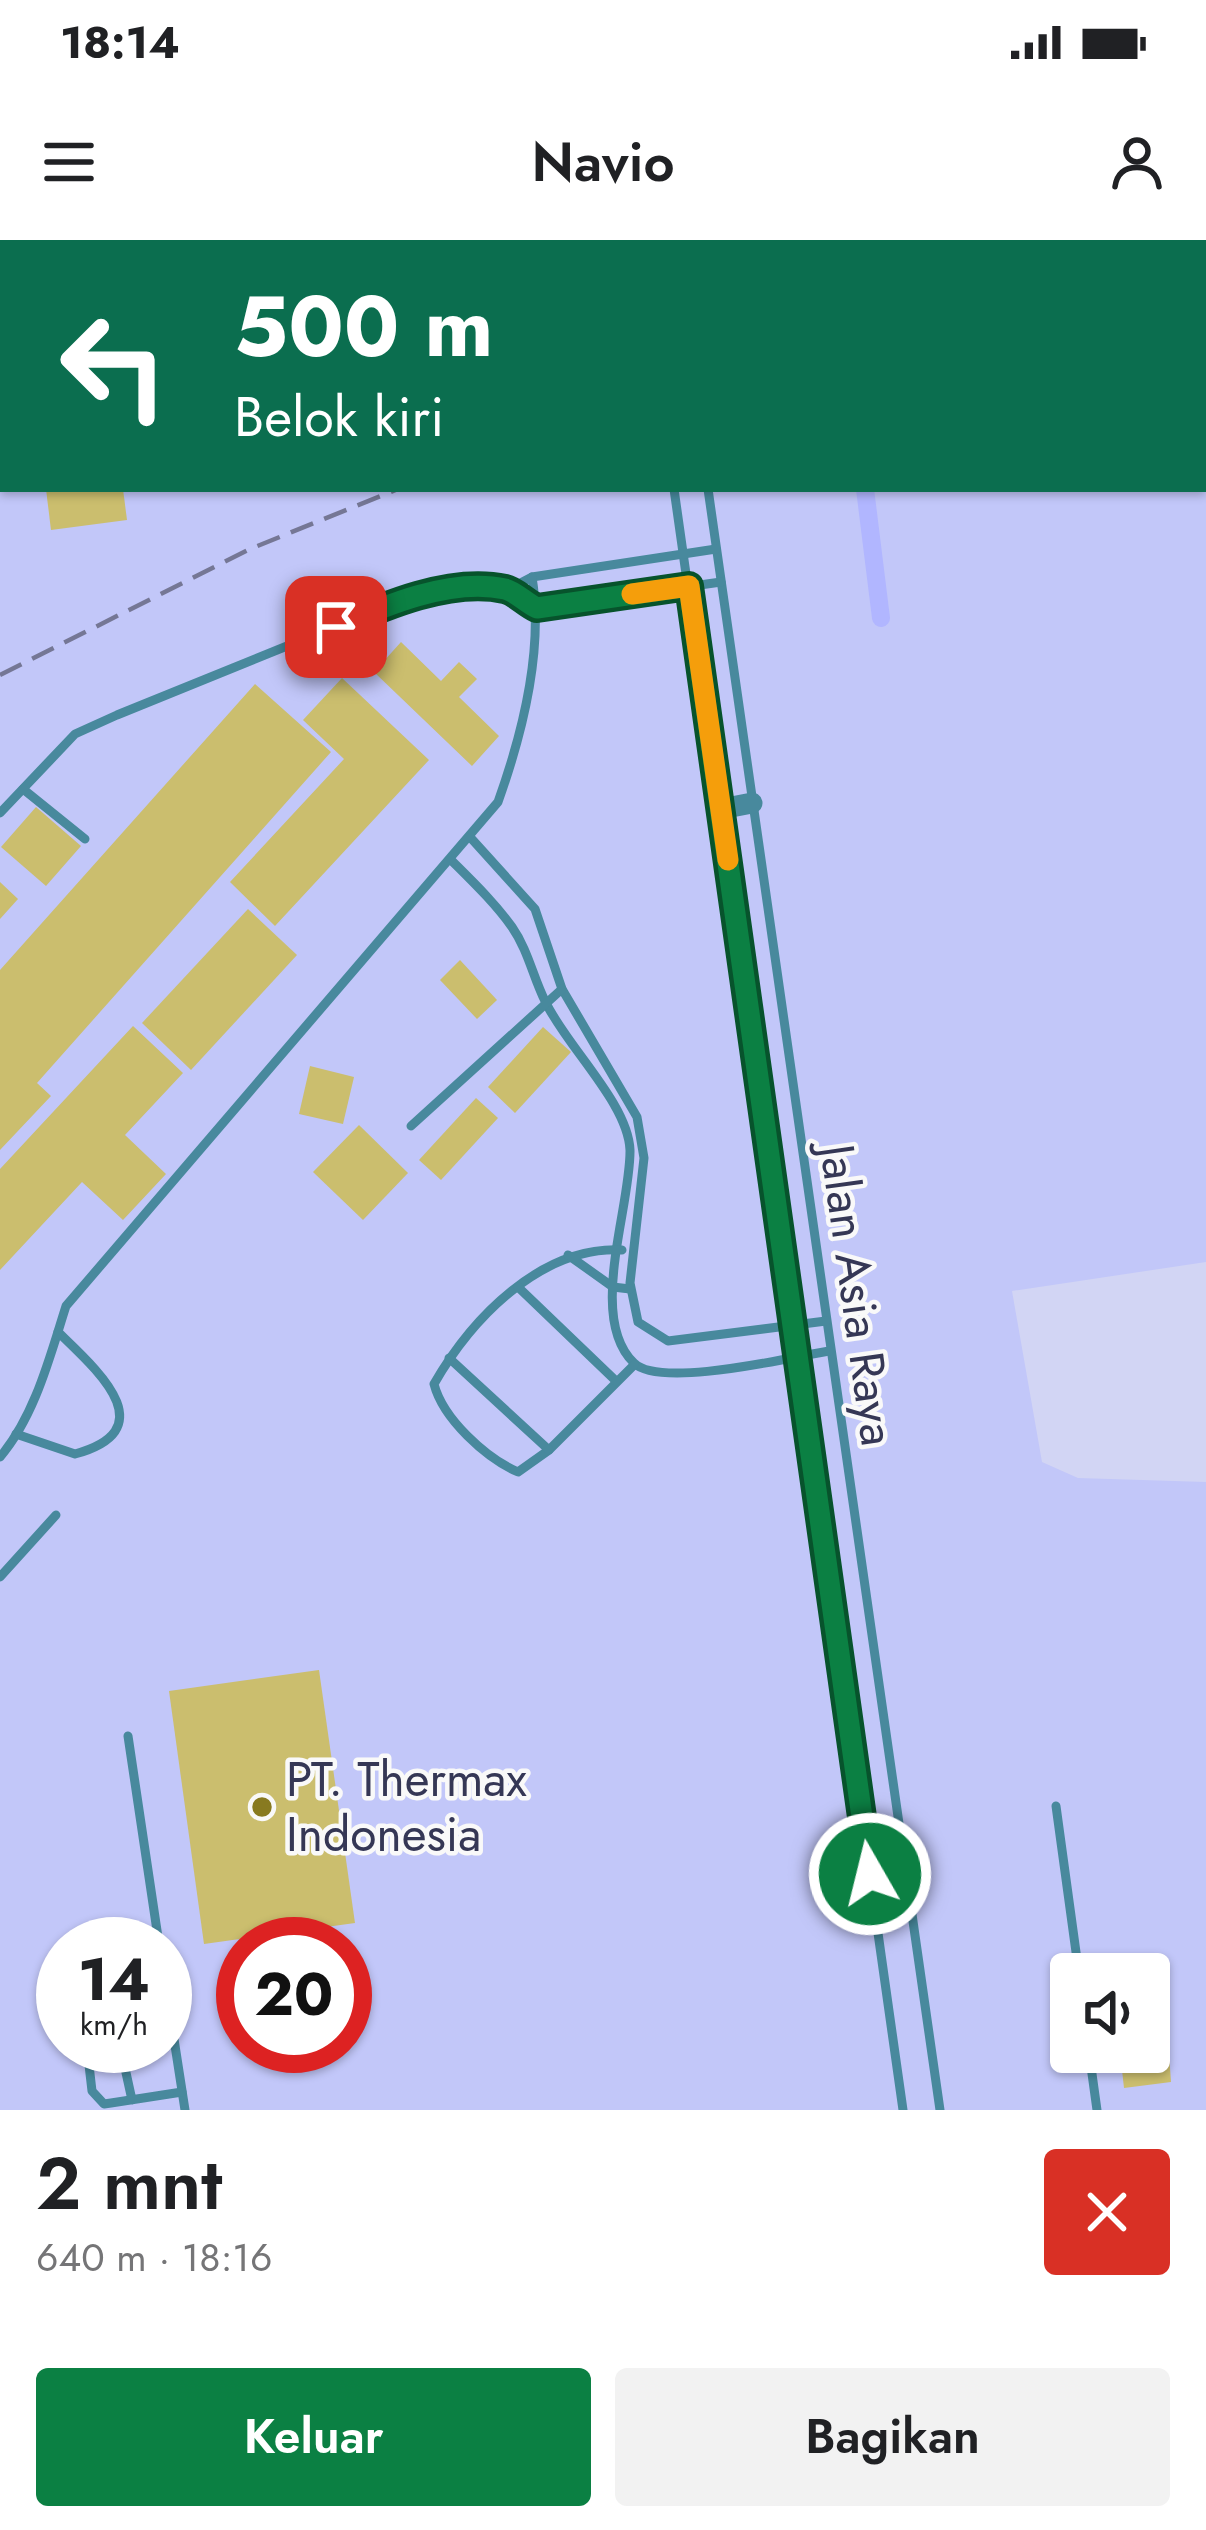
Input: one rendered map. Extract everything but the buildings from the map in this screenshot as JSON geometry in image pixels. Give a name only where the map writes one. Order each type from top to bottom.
[{"type":"street","points":[[722,809],[752,803]]},
{"type":"lane","name":"Jalan Asia Raya","points":[[674,492],[904,2110]]},
{"type":"lane","name":"Jalan Asia Raya","points":[[708,492],[940,2110]]},
{"type":"lane","points":[[0,813],[75,734],[385,608],[444,592],[509,589],[532,577],[716,549]]},
{"type":"lane","points":[[0,1456],[16,1434],[66,1306],[498,802],[513,761],[537,608],[532,577]]},
{"type":"lane","points":[[509,589],[537,608],[721,582]]},
{"type":"lane","points":[[23,788],[85,838]]},
{"type":"lane","points":[[470,837],[535,909],[562,989],[637,1117],[644,1158],[630,1289],[638,1322],[668,1342],[826,1321]]},
{"type":"lane","points":[[451,860],[516,932],[545,1001],[625,1123],[630,1155],[616,1250],[614,1318],[634,1365],[650,1373],[709,1371],[830,1351]]},
{"type":"lane","points":[[411,1126],[562,989]]},
{"type":"lane","points":[[632,1252],[568,1255],[542,1266],[449,1358],[434,1384],[438,1401],[490,1454],[518,1472],[550,1450],[634,1365]]},
{"type":"lane","points":[[568,1255],[613,1287],[630,1289]]},
{"type":"lane","points":[[518,1287],[616,1381]]},
{"type":"lane","points":[[16,1434],[75,1454],[111,1439],[118,1426],[112,1389],[58,1332]]},
{"type":"lane","points":[[449,1358],[550,1450]]},
{"type":"lane","points":[[0,1577],[56,1515]]},
{"type":"lane","points":[[128,1736],[155,1917]]},
{"type":"lane","points":[[1056,1806],[1076,1953]]},
{"type":"lane","points":[[132,2100],[123,2059],[89,2065],[96,2099],[132,2100],[182,2092]]},
{"type":"lane","points":[[179,2073],[184,2110]]},
{"type":"lane","points":[[1092,2073],[1097,2110]]},
{"type":"shaded area","points":[[0,492],[1206,492],[1206,1262],[1012,1291],[1042,1462],[1078,1478],[1206,1482],[1206,2110],[0,2110]]},
{"type":"waterway","points":[[865,492],[881,618]]},
{"type":"railway","points":[[0,675],[250,549],[391,492]]},
{"type":"slow traffic","points":[[632,594],[689,586],[728,860]]},
{"type":"place","name":"PT. Thermax Indonesia","points":[[262,1807]]},
{"type":"route","points":[[336,627],[422,596],[466,589],[509,589],[537,608],[689,586],[870,1874]]}]
